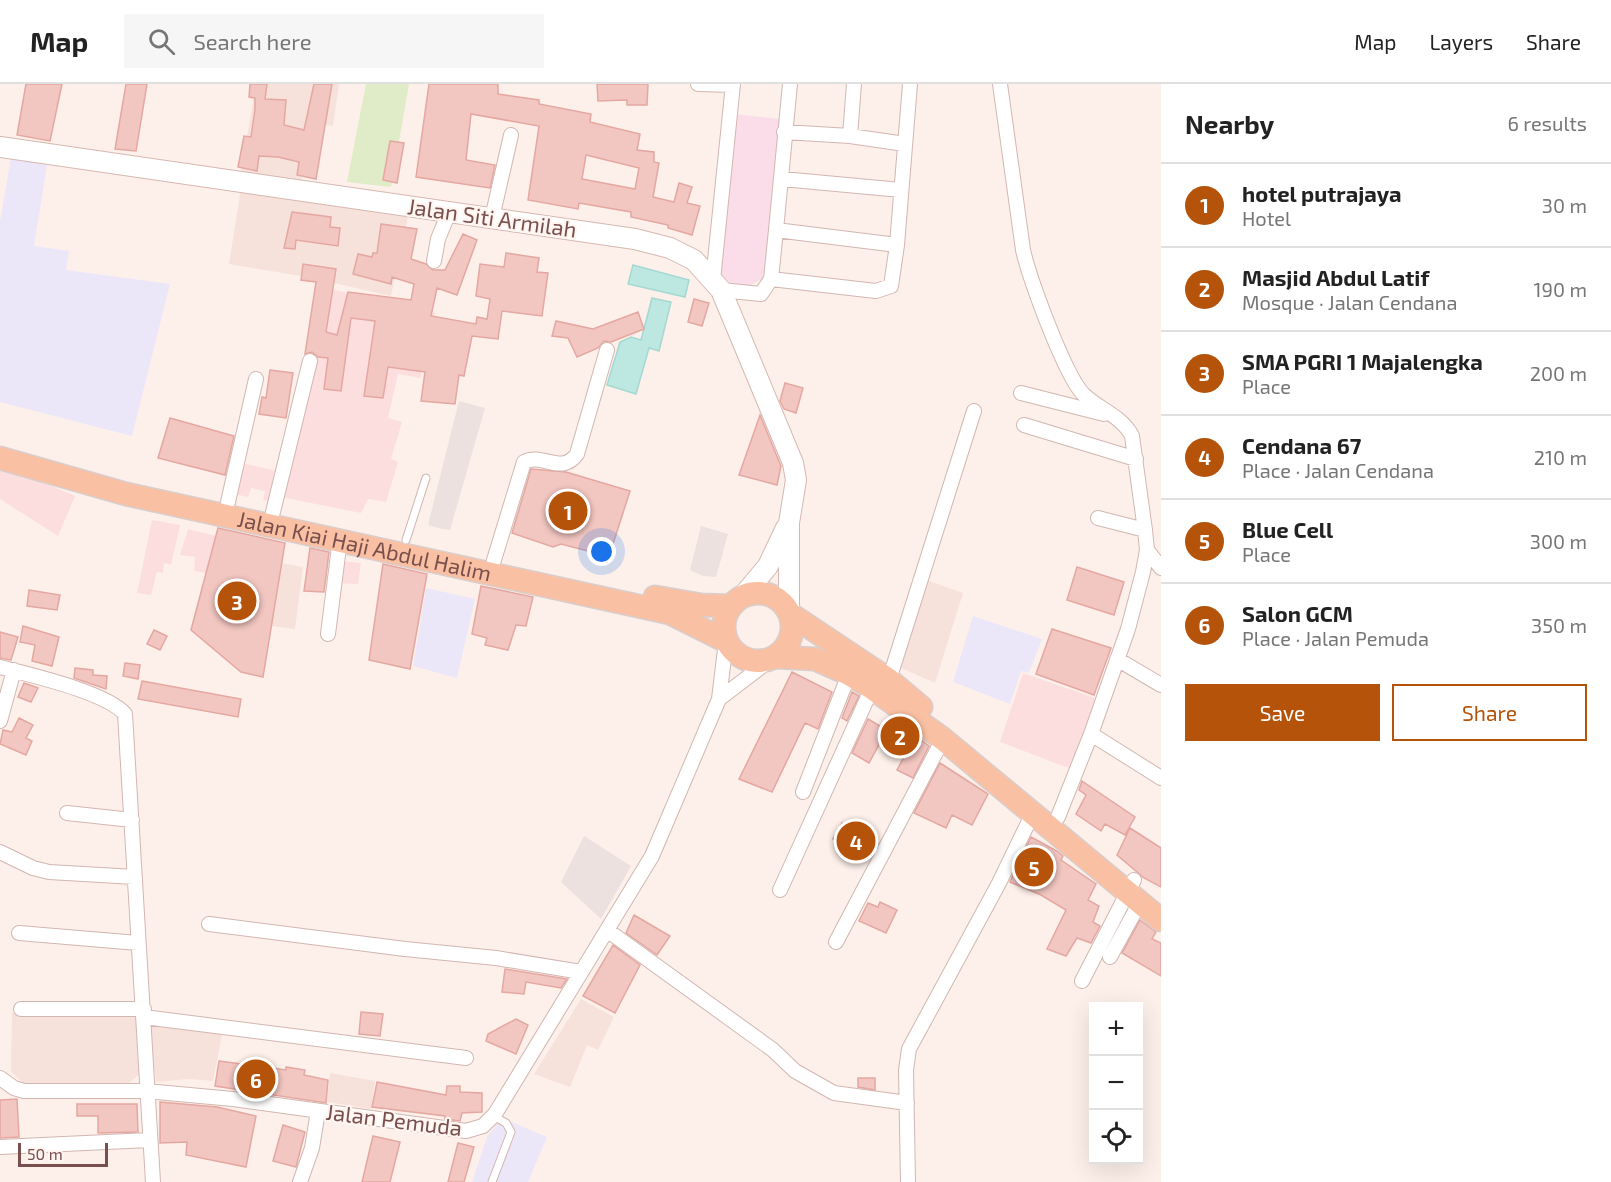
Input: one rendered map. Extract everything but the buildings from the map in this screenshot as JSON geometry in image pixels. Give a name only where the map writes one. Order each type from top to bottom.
[{"type":"main road","name":"Jalan Siti Armilah","points":[[0,147],[492,218],[635,240],[670,248],[694,260],[717,285],[793,463],[796,480],[789,524]]},
{"type":"main road","name":"Jalan Kiai Haji Abdul Halim","points":[[0,444],[129,480],[674,601],[737,601]]},
{"type":"main road","name":"Jalan Kiai Haji Abdul Halim","points":[[0,458],[126,494],[340,539],[669,613],[726,641]]},
{"type":"main road","points":[[789,524],[768,566],[737,601],[723,624],[726,641],[736,655],[752,662],[773,659],[815,659],[880,684],[1032,815],[1140,895]]},
{"type":"main road","points":[[773,659],[788,645],[793,630],[790,613],[789,524]]},
{"type":"main road","points":[[737,601],[756,593],[769,595],[780,601],[790,613],[880,684],[1058,817],[1140,895],[1161,920]]},
{"type":"street","points":[[698,84],[733,85],[717,285],[761,294],[771,279],[789,84]]},
{"type":"street","points":[[850,136],[854,84]]},
{"type":"street","points":[[771,279],[885,290],[894,281],[910,84]]},
{"type":"street","points":[[1000,84],[1023,250],[1030,276],[1072,380],[1095,404],[1128,429],[1136,459],[1147,550],[1128,630],[1091,734],[1058,817]]},
{"type":"street","points":[[784,132],[850,136],[905,144]]},
{"type":"street","points":[[492,218],[511,135]]},
{"type":"street","points":[[782,179],[902,190]]},
{"type":"street","points":[[434,261],[438,239],[449,212]]},
{"type":"street","points":[[776,230],[897,246]]},
{"type":"street","points":[[494,560],[524,462],[536,459],[558,465],[572,461],[577,454],[607,350]]},
{"type":"street","points":[[273,512],[310,361]]},
{"type":"street","points":[[228,502],[256,379]]},
{"type":"street","points":[[1021,393],[1112,416]]},
{"type":"street","points":[[780,890],[880,684],[974,411]]},
{"type":"street","points":[[1024,425],[1136,459]]},
{"type":"street","points":[[1098,518],[1145,530]]},
{"type":"street","points":[[328,634],[340,539]]},
{"type":"street","points":[[1147,550],[1161,568]]},
{"type":"street","points":[[719,699],[726,641]]},
{"type":"street","points":[[1117,658],[1161,685]]},
{"type":"street","points":[[719,699],[773,659]]},
{"type":"street","points":[[0,666],[94,696],[118,706],[125,714],[153,1182]]},
{"type":"street","points":[[0,721],[14,670]]},
{"type":"street","points":[[803,792],[849,674]]},
{"type":"street","name":"Jalan Pemuda","points":[[0,1078],[14,1088],[24,1091],[146,1091],[466,1131],[483,1126],[493,1116],[636,886],[652,856],[719,699]]},
{"type":"street","points":[[1091,734],[1161,778]]},
{"type":"street","points":[[836,942],[943,739]]},
{"type":"street","points":[[67,813],[132,820]]},
{"type":"street","points":[[908,1182],[906,1061],[909,1049],[999,884],[1032,815]]},
{"type":"street","points":[[0,852],[33,868],[49,872],[135,876]]},
{"type":"street","points":[[1110,957],[1140,895]]},
{"type":"street","points":[[1082,981],[1140,895]]},
{"type":"street","points":[[209,924],[405,950],[496,958],[581,972]]},
{"type":"street","points":[[607,930],[773,1050],[795,1071],[834,1093],[907,1103]]},
{"type":"street","points":[[19,933],[138,943]]},
{"type":"street","points":[[21,1009],[144,1013],[466,1058]]},
{"type":"street","points":[[300,1182],[312,1148],[318,1111]]},
{"type":"street","points":[[0,1147],[149,1140]]},
{"type":"lane","points":[[406,540],[426,478]]},
{"type":"lane","points":[[492,1182],[511,1132],[506,1123],[493,1116]]},
{"type":"shaded area","points":[[256,84],[339,84],[333,126],[311,123],[301,183],[241,172]]},
{"type":"shaded area","points":[[735,114],[779,119],[777,178],[766,277],[739,291],[720,273]]},
{"type":"shaded area","points":[[11,158],[47,165],[34,246],[69,251],[66,270],[170,284],[132,436],[0,402],[0,221]]},
{"type":"shaded area","points":[[241,188],[408,216],[391,296],[307,277],[229,264]]},
{"type":"shaded area","points":[[326,288],[435,313],[420,378],[398,374],[388,418],[402,422],[391,459],[398,462],[386,502],[368,499],[361,513],[281,497]]},
{"type":"shaded area","points":[[459,401],[485,408],[450,530],[428,525]]},
{"type":"shaded area","points":[[242,463],[281,472],[273,502],[263,500],[265,491],[251,488],[248,497],[234,494]]},
{"type":"shaded area","points":[[0,464],[75,496],[58,536],[0,499]]},
{"type":"shaded area","points":[[152,520],[180,525],[171,565],[164,563],[163,573],[157,572],[151,595],[137,593]]},
{"type":"shaded area","points":[[701,526],[728,534],[716,577],[703,576],[690,570]]},
{"type":"shaded area","points":[[188,529],[216,536],[206,573],[194,571],[195,557],[180,555]]},
{"type":"shaded area","points":[[340,561],[361,563],[358,584],[334,583]]},
{"type":"shaded area","points":[[282,563],[303,567],[295,629],[271,626]]},
{"type":"shaded area","points":[[926,580],[963,593],[935,683],[899,667]]},
{"type":"shaded area","points":[[426,588],[475,599],[457,678],[413,666]]},
{"type":"shaded area","points":[[973,616],[1042,639],[1029,673],[1021,671],[1010,704],[953,682]]},
{"type":"shaded area","points":[[1023,673],[1095,698],[1071,769],[1000,742]]},
{"type":"shaded area","points":[[584,836],[631,866],[601,919],[561,882]]},
{"type":"shaded area","points":[[581,999],[614,1017],[598,1050],[587,1045],[570,1087],[534,1074]]},
{"type":"shaded area","points":[[12,1013],[140,1016],[140,1074],[128,1084],[23,1083],[11,1071]]},
{"type":"shaded area","points":[[149,1021],[223,1030],[213,1081],[189,1079],[156,1082]]},
{"type":"shaded area","points":[[330,1073],[375,1081],[371,1109],[327,1102]]},
{"type":"shaded area","points":[[502,1118],[547,1137],[528,1182],[472,1182],[487,1137]]},
{"type":"green space","points":[[366,84],[409,84],[391,187],[347,182]]},
{"type":"water","points":[[633,265],[689,280],[685,297],[628,284]]},
{"type":"water","points":[[652,298],[671,302],[659,351],[649,348],[636,394],[607,385],[620,342],[631,337],[641,340]]},
{"type":"place","name":"hotel putrajaya","points":[[568,511]]},
{"type":"place","name":"SMA PGRI 1 Majalengka","points":[[237,601]]},
{"type":"place","name":"Masjid Abdul Latif","points":[[900,736]]},
{"type":"place","name":"Cendana 67","points":[[856,841]]},
{"type":"place","name":"Blue Cell","points":[[1034,867]]},
{"type":"place","name":"Salon GCM","points":[[256,1079]]}]
